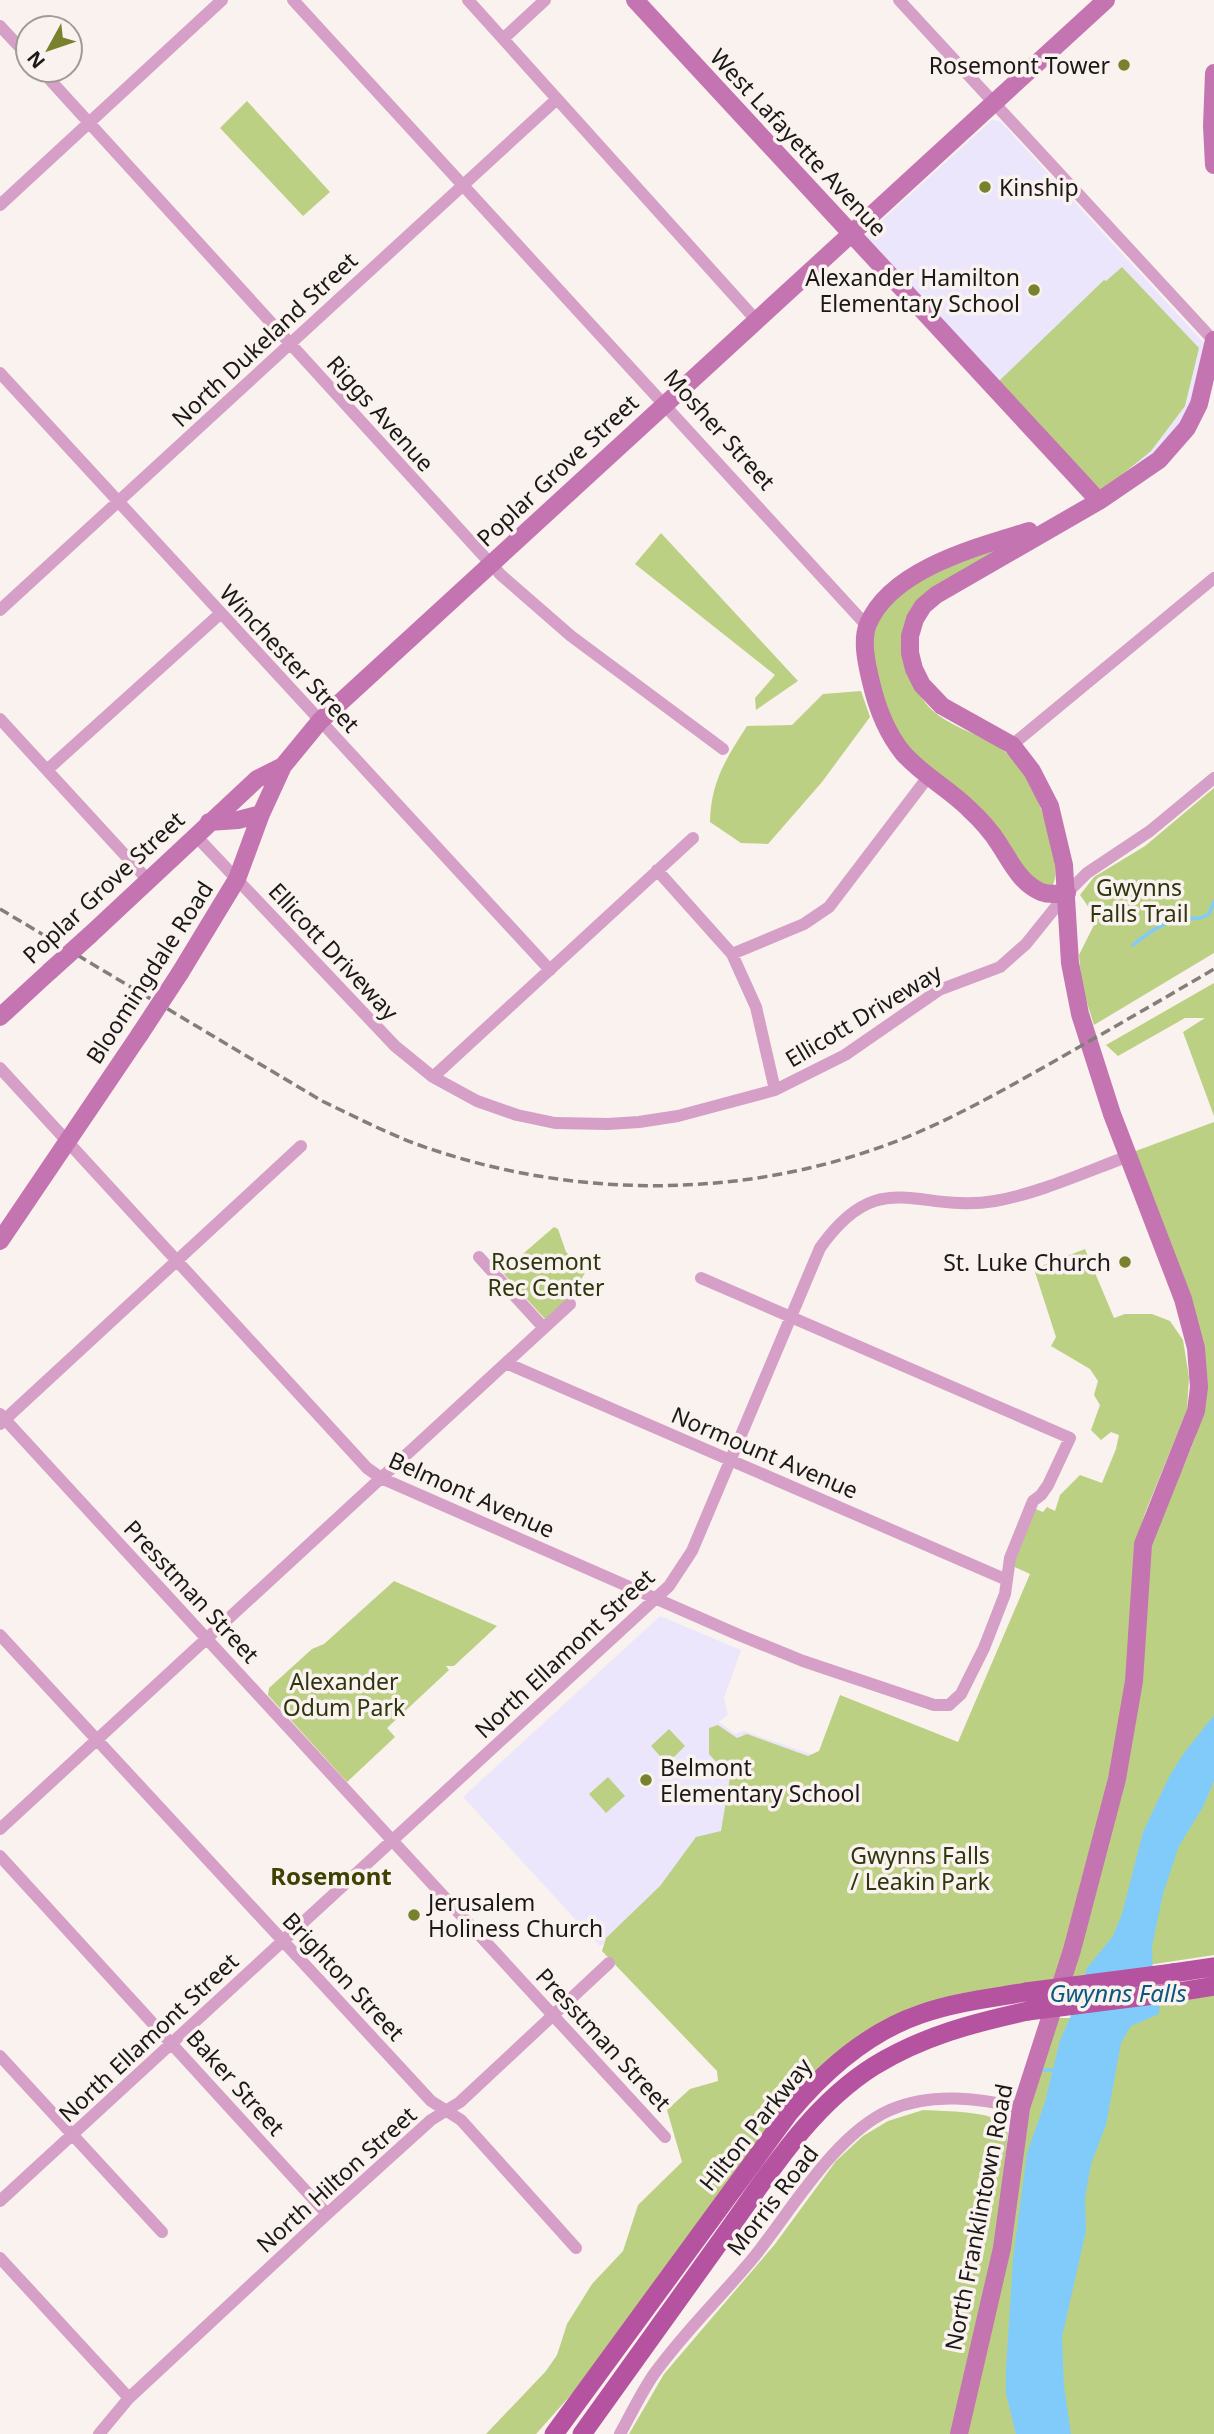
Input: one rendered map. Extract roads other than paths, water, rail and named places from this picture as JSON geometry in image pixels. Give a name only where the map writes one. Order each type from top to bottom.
[{"type":"main road","name":"Hilton Parkway","points":[[1176,1982],[1214,1967]]},
{"type":"main road","name":"Hilton Parkway","points":[[554,2434],[809,2089],[831,2068],[888,2028],[919,2014],[958,2003],[1027,2002],[1176,1982],[1214,1986]]},
{"type":"main road","name":"Hilton Parkway","points":[[582,2434],[780,2159],[824,2106],[872,2067],[901,2050],[1027,2002]]},
{"type":"street","points":[[0,205],[222,0]]},
{"type":"street","name":"Mosher Street","points":[[293,0],[867,626]]},
{"type":"street","points":[[468,0],[757,321]]},
{"type":"street","points":[[504,38],[545,0]]},
{"type":"street","name":"West Lafayette Avenue","points":[[635,0],[1099,501]]},
{"type":"street","points":[[899,0],[1214,341]]},
{"type":"street","name":"Poplar Grove Street","points":[[320,721],[1106,0]]},
{"type":"street","points":[[0,26],[14,41]]},
{"type":"street","points":[[1214,73],[1214,165]]},
{"type":"street","name":"Riggs Avenue","points":[[54,84],[491,565],[571,636],[723,750]]},
{"type":"street","name":"North Dukeland Street","points":[[0,610],[557,99]]},
{"type":"street","name":"North Franklintown Road","points":[[959,2434],[1002,2248],[1020,2108],[1072,1951],[1117,1779],[1134,1681],[1143,1544],[1196,1410],[1199,1387],[1196,1348],[1183,1299],[1093,1056],[1073,989],[1064,865],[1049,806],[1031,771],[1012,745],[957,716],[922,685],[910,653],[910,636],[915,619],[923,606],[936,595],[1099,501],[1159,460],[1187,428],[1199,404],[1214,341]]},
{"type":"street","name":"Winchester Street","points":[[0,373],[550,970]]},
{"type":"street","name":"North Franklintown Road","points":[[867,626],[877,608],[892,592],[918,572],[1000,540],[1063,521]]},
{"type":"street","points":[[1012,745],[1214,578]]},
{"type":"street","points":[[47,770],[220,613]]},
{"type":"street","points":[[867,626],[866,657],[881,719],[901,751],[973,813],[1031,886],[1050,894],[1067,893]]},
{"type":"street","points":[[0,719],[148,879]]},
{"type":"street","name":"Bloomingdale Road","points":[[0,1241],[180,973],[237,879],[261,814],[283,766],[320,721]]},
{"type":"street","name":"Poplar Grove Street","points":[[0,1017],[257,779],[283,766]]},
{"type":"street","points":[[732,954],[804,924],[829,907],[928,777]]},
{"type":"street","name":"Ellicott Driveway","points":[[195,835],[395,1046],[433,1077],[477,1101],[517,1115],[579,1125],[639,1122],[678,1116],[775,1090],[845,1055],[939,990],[1000,967],[1026,944],[1067,893],[1087,873],[1150,831],[1214,778]]},
{"type":"street","name":"Poplar Grove Street","points":[[209,822],[238,820],[261,814]]},
{"type":"street","points":[[433,1077],[693,838]]},
{"type":"street","points":[[657,870],[732,954],[756,1007],[775,1090]]},
{"type":"street","name":"Belmont Avenue","points":[[0,1068],[367,1468],[381,1478],[803,1661],[934,1705],[949,1706],[961,1694],[984,1648],[1005,1594],[1007,1580]]},
{"type":"street","points":[[2,1419],[301,1146]]},
{"type":"street","name":"North Ellamont Street","points":[[0,2201],[669,1586],[691,1551],[732,1460],[820,1248],[841,1220],[867,1203],[901,1197],[971,1203],[1012,1198],[1129,1156]]},
{"type":"street","points":[[479,1257],[544,1328]]},
{"type":"street","points":[[701,1278],[1070,1438],[1048,1485],[1033,1501],[1010,1558],[1007,1580]]},
{"type":"street","points":[[0,1829],[570,1304]]},
{"type":"street","name":"Normount Avenue","points":[[506,1363],[1007,1580]]},
{"type":"street","name":"Presstman Street","points":[[2,1419],[665,2137]]},
{"type":"street","name":"Brighton Street","points":[[0,1635],[431,2101],[461,2120],[576,2248]]},
{"type":"street","name":"Baker Street","points":[[0,1856],[327,2214]]},
{"type":"street","name":"North Hilton Street","points":[[99,2434],[129,2398],[327,2214],[431,2120],[460,2102],[609,1963]]},
{"type":"street","points":[[0,2056],[162,2232]]},
{"type":"street","name":"Morris Road","points":[[620,2434],[655,2373],[754,2257],[822,2169],[854,2134],[871,2120],[890,2110],[931,2099],[981,2101],[1020,2108]]},
{"type":"street","points":[[0,2258],[129,2398]]},
{"type":"water","name":"Gwynns Falls","points":[[1214,1715],[1214,1781],[1203,1807],[1179,1846],[1163,1894],[1152,1947],[1153,1977],[1160,2002],[1159,2014],[1131,2026],[1121,2043],[1106,2125],[1091,2164],[1085,2198],[1086,2231],[1062,2337],[1064,2386],[1071,2434],[1016,2434],[1006,2394],[1006,2368],[1013,2259],[1027,2153],[1045,2102],[1060,2040],[1087,1968],[1113,1936],[1122,1914],[1143,1832],[1170,1775]]},
{"type":"waterway","points":[[1133,945],[1168,923],[1209,914],[1214,902]]},
{"type":"waterway","points":[[1043,2070],[1055,2070]]},
{"type":"railway","points":[[0,909],[322,1101],[382,1130],[419,1145],[479,1163],[540,1176],[602,1184],[664,1186],[726,1182],[787,1173],[848,1158],[907,1137],[963,1111],[1214,969]]},
{"type":"place","name":"Rosemont Tower","points":[[1124,65]]},
{"type":"place","name":"Kinship","points":[[985,187]]},
{"type":"place","name":"Alexander Hamilton Elementary School","points":[[1034,290]]},
{"type":"place","name":"St. Luke Church","points":[[1125,1262]]},
{"type":"place","name":"Belmont Elementary School","points":[[646,1780]]},
{"type":"place","name":"Jerusalem Holiness Church","points":[[414,1915]]},
{"type":"district","name":"Rosemont","points":[[331,1875]]},
{"type":"park label","name":"Gwynns Falls Trail","points":[[1139,900]]},
{"type":"park label","name":"Rosemont Rec Center","points":[[546,1274]]},
{"type":"park label","name":"Alexander Odum Park","points":[[344,1694]]},
{"type":"park label","name":"Gwynns Falls / Leakin Park","points":[[920,1868]]}]
